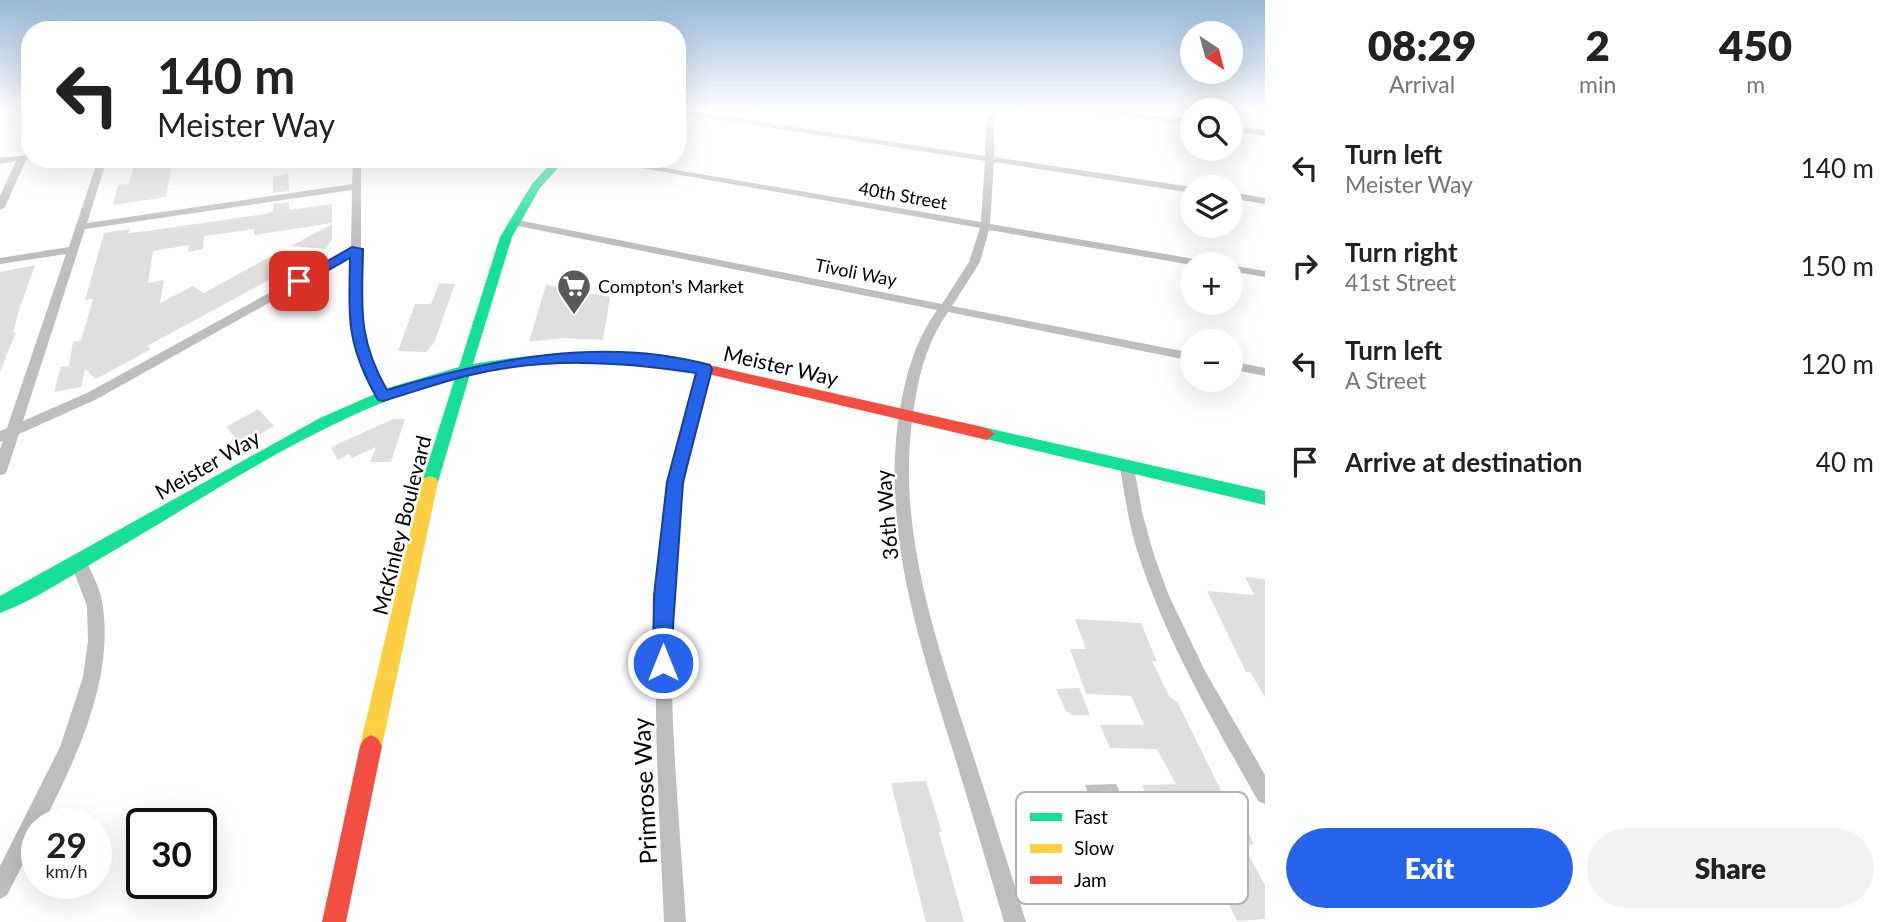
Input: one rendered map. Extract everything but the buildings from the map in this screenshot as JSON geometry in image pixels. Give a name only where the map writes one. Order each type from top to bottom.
[{"type":"street","points":[[943,152],[1180,188]]},
{"type":"street","name":"36th Way","points":[[988,152],[985,226],[970,272],[923,348],[905,415],[902,491],[913,578],[927,636],[1015,922]]},
{"type":"street","points":[[0,160],[21,158]]},
{"type":"street","points":[[0,207],[21,167]]},
{"type":"street","points":[[0,470],[6,435],[100,168]]},
{"type":"street","points":[[357,168],[355,325],[366,365],[383,396]]},
{"type":"street","name":"McKinley Boulevard","points":[[334,922],[413,549],[495,271],[513,222],[536,186],[553,168]]},
{"type":"street","name":"40th Street","points":[[647,168],[1180,260]]},
{"type":"street","points":[[79,228],[358,186]]},
{"type":"street","points":[[1243,197],[1265,201]]},
{"type":"street","name":"Tivoli Way","points":[[513,222],[1180,355]]},
{"type":"street","points":[[6,435],[92,397],[357,249]]},
{"type":"street","points":[[0,261],[70,250]]},
{"type":"street","points":[[1243,270],[1265,274]]},
{"type":"street","name":"Meister Way","points":[[0,605],[295,438],[383,396],[466,371],[526,360],[628,358],[705,369],[1265,498]]},
{"type":"street","points":[[1243,368],[1265,372]]},
{"type":"street","name":"Primrose Way","points":[[675,922],[663,663],[664,595],[675,482],[705,369]]},
{"type":"street","points":[[1128,467],[1136,522],[1157,589],[1183,646],[1265,794]]},
{"type":"street","points":[[0,888],[71,742],[92,681],[97,640],[95,606],[78,561]]},
{"type":"shaded area","points":[[1116,784],[1120,792],[1088,792],[1085,785]]},
{"type":"traffic: fast","points":[[430,482],[506,237],[536,186],[553,168]]},
{"type":"traffic: fast","points":[[0,605],[302,434],[396,390],[491,365],[564,358],[637,360],[709,370]]},
{"type":"traffic: fast","points":[[987,434],[1265,498]]},
{"type":"traffic: slow","points":[[371,746],[430,482]]},
{"type":"traffic: jam","points":[[709,370],[987,434]]},
{"type":"traffic: jam","points":[[334,922],[371,746]]},
{"type":"place","name":"Compton's Market","points":[[574,316]]},
{"type":"route","points":[[299,281],[357,249],[355,325],[366,365],[383,396],[422,382],[487,366],[526,360],[628,358],[705,369],[692,408],[675,482],[664,595],[663,663]]}]
